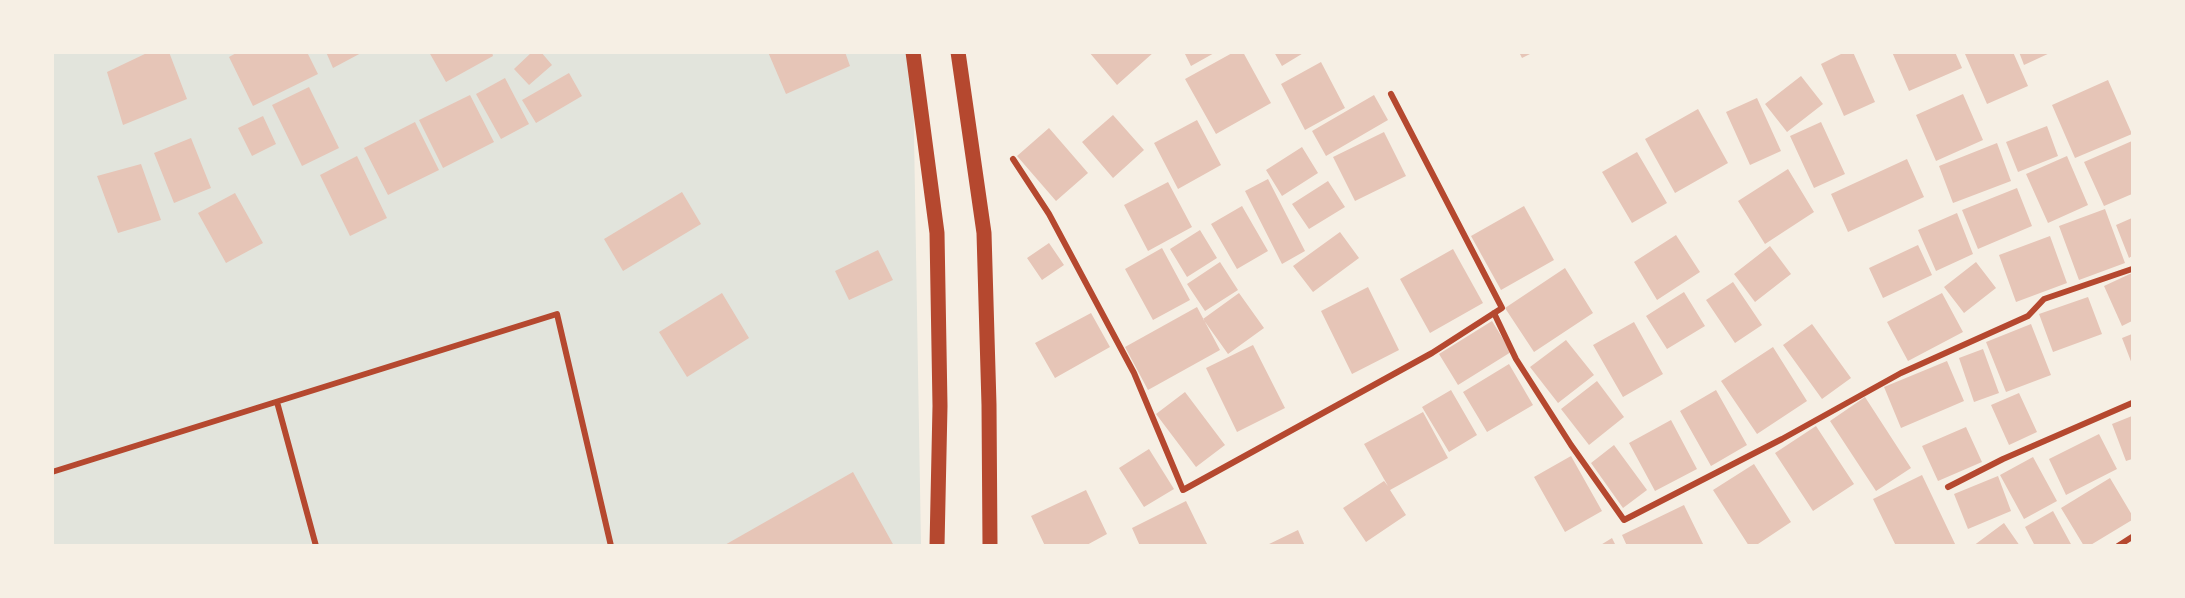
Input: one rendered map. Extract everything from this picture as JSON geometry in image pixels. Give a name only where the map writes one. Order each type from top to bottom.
[{"type":"main road","points":[[913,52],[937,233],[940,406],[937,546]]},
{"type":"main road","points":[[958,52],[984,233],[990,546]]},
{"type":"street","points":[[1013,159],[1049,214],[1134,373],[1183,490],[1432,353],[1502,308],[1391,94]]},
{"type":"street","points":[[1494,313],[1516,359],[1571,445],[1624,520],[1782,439],[1902,373],[2028,316],[2044,299],[2133,269]]},
{"type":"street","points":[[52,472],[557,314],[612,546]]},
{"type":"street","points":[[277,402],[316,546]]},
{"type":"street","points":[[1948,487],[2003,459],[2133,403]]},
{"type":"street","points":[[2118,546],[2133,537]]},
{"type":"shaded area","points":[[52,53],[906,53],[913,77],[921,545],[53,545]]},
{"type":"building","points":[[149,52],[169,52],[187,99],[123,125],[107,72]]},
{"type":"building","points":[[238,52],[307,52],[318,74],[253,106],[229,57]]},
{"type":"building","points":[[326,52],[363,52],[333,68]]},
{"type":"building","points":[[429,52],[492,52],[493,56],[446,82]]},
{"type":"building","points":[[532,52],[541,52],[552,65],[529,85],[514,69]]},
{"type":"building","points":[[768,52],[845,52],[850,66],[786,94]]},
{"type":"building","points":[[1089,52],[1154,52],[1117,85]]},
{"type":"building","points":[[1184,52],[1216,52],[1191,66]]},
{"type":"building","points":[[1234,52],[1243,52],[1271,103],[1216,134],[1185,79]]},
{"type":"building","points":[[1274,52],[1305,52],[1282,66]]},
{"type":"building","points":[[1519,52],[1534,52],[1522,58]]},
{"type":"building","points":[[1845,52],[1853,52],[1875,102],[1844,116],[1821,64]]},
{"type":"building","points":[[1892,52],[1955,52],[1962,68],[1909,91]]},
{"type":"building","points":[[1968,52],[2013,52],[2028,86],[1987,104],[1965,54]]},
{"type":"building","points":[[2019,52],[2052,52],[2024,65]]},
{"type":"building","points":[[1321,62],[1345,108],[1305,130],[1281,84]]},
{"type":"building","points":[[569,73],[582,96],[536,123],[522,100]]},
{"type":"building","points":[[1801,76],[1823,104],[1787,132],[1765,104]]},
{"type":"building","points":[[505,78],[529,124],[501,139],[476,94]]},
{"type":"building","points":[[2108,80],[2132,134],[2075,158],[2052,105]]},
{"type":"building","points":[[309,87],[339,148],[302,166],[272,105]]},
{"type":"building","points":[[1963,94],[1983,140],[1936,161],[1916,115]]},
{"type":"building","points":[[470,95],[494,142],[443,168],[419,120]]},
{"type":"building","points":[[1374,95],[1388,120],[1326,156],[1312,131]]},
{"type":"building","points":[[1757,98],[1781,151],[1750,165],[1726,112]]},
{"type":"building","points":[[1698,109],[1728,163],[1675,193],[1645,139]]},
{"type":"building","points":[[1113,115],[1144,150],[1113,178],[1082,142]]},
{"type":"building","points":[[263,116],[276,144],[252,156],[238,128]]},
{"type":"building","points":[[1197,120],[1221,165],[1178,189],[1154,143]]},
{"type":"building","points":[[415,122],[439,170],[388,195],[364,148]]},
{"type":"building","points":[[1821,122],[1845,174],[1814,188],[1790,136]]},
{"type":"building","points":[[2047,126],[2058,156],[2018,172],[2006,142]]},
{"type":"building","points":[[1049,128],[1088,173],[1056,201],[1017,156]]},
{"type":"building","points":[[1384,132],[1406,176],[1355,201],[1333,157]]},
{"type":"building","points":[[191,138],[211,188],[174,203],[154,153]]},
{"type":"building","points":[[2132,141],[2132,194],[2104,206],[2084,162]]},
{"type":"building","points":[[1997,143],[2011,181],[1953,203],[1939,166]]},
{"type":"building","points":[[1302,147],[1318,173],[1282,196],[1266,170]]},
{"type":"building","points":[[1637,152],[1667,203],[1632,223],[1602,172]]},
{"type":"building","points":[[357,156],[387,218],[350,236],[320,175]]},
{"type":"building","points":[[2067,156],[2088,205],[2048,223],[2026,174]]},
{"type":"building","points":[[1907,159],[1924,197],[1848,232],[1831,194]]},
{"type":"building","points":[[141,164],[161,220],[118,233],[97,176]]},
{"type":"building","points":[[1788,169],[1814,212],[1765,244],[1738,201]]},
{"type":"building","points":[[1268,179],[1305,251],[1282,264],[1245,191]]},
{"type":"building","points":[[1328,181],[1345,207],[1309,229],[1292,204]]},
{"type":"building","points":[[1168,182],[1192,227],[1148,251],[1124,205]]},
{"type":"building","points":[[2017,188],[2032,226],[1978,249],[1962,210]]},
{"type":"building","points":[[682,192],[701,224],[623,271],[604,239]]},
{"type":"building","points":[[235,193],[263,243],[226,263],[198,213]]},
{"type":"building","points":[[1242,206],[1268,251],[1237,269],[1211,224]]},
{"type":"building","points":[[1524,206],[1554,260],[1501,290],[1471,236]]},
{"type":"building","points":[[2105,209],[2125,263],[2079,280],[2059,226]]},
{"type":"building","points":[[1957,213],[1973,254],[1936,271],[1918,230]]},
{"type":"building","points":[[2132,218],[2132,256],[2129,258],[2116,225]]},
{"type":"building","points":[[1200,230],[1217,258],[1187,277],[1170,249]]},
{"type":"building","points":[[1340,232],[1359,258],[1313,292],[1293,266]]},
{"type":"building","points":[[1676,235],[1700,272],[1657,300],[1634,262]]},
{"type":"building","points":[[2050,236],[2067,283],[2016,302],[1999,255]]},
{"type":"building","points":[[1049,243],[1064,265],[1042,280],[1027,258]]},
{"type":"building","points":[[1918,245],[1932,275],[1883,298],[1869,268]]},
{"type":"building","points":[[1770,246],[1791,274],[1755,302],[1734,274]]},
{"type":"building","points":[[1162,248],[1190,300],[1153,320],[1125,269]]},
{"type":"building","points":[[1453,249],[1483,303],[1430,333],[1400,279]]},
{"type":"building","points":[[878,250],[893,280],[849,300],[835,271]]},
{"type":"building","points":[[1220,262],[1238,290],[1205,311],[1187,284]]},
{"type":"building","points":[[1976,262],[1996,288],[1964,313],[1944,287]]},
{"type":"building","points":[[1565,268],[1593,313],[1534,352],[1505,308]]},
{"type":"building","points":[[2132,273],[2132,321],[2122,326],[2104,286]]},
{"type":"building","points":[[1733,282],[1762,325],[1735,343],[1706,300]]},
{"type":"building","points":[[1368,287],[1399,350],[1352,374],[1321,311]]},
{"type":"building","points":[[1684,292],[1705,326],[1667,349],[1646,316]]},
{"type":"building","points":[[722,293],[749,338],[687,377],[659,332]]},
{"type":"building","points":[[1239,293],[1264,328],[1228,354],[1203,319]]},
{"type":"building","points":[[1942,293],[1963,332],[1908,361],[1887,322]]},
{"type":"building","points":[[2088,297],[2102,334],[2053,352],[2039,314]]},
{"type":"building","points":[[1197,307],[1220,350],[1148,390],[1125,347]]},
{"type":"building","points":[[1091,313],[1110,347],[1055,378],[1035,343]]},
{"type":"building","points":[[1492,321],[1511,352],[1458,385],[1439,354]]},
{"type":"building","points":[[1634,322],[1663,374],[1623,397],[1593,345]]},
{"type":"building","points":[[1812,324],[1851,378],[1822,399],[1783,345]]},
{"type":"building","points":[[2031,324],[2051,375],[2006,392],[1986,342]]},
{"type":"building","points":[[2132,334],[2132,364],[2122,338]]},
{"type":"building","points":[[1566,340],[1594,375],[1558,403],[1530,367]]},
{"type":"building","points":[[1253,345],[1285,408],[1237,432],[1206,368]]},
{"type":"building","points":[[1773,347],[1807,401],[1757,434],[1721,381]]},
{"type":"building","points":[[1983,349],[1999,393],[1974,402],[1959,358]]},
{"type":"building","points":[[1947,361],[1964,401],[1901,428],[1884,387]]},
{"type":"building","points":[[1509,364],[1533,405],[1487,432],[1463,392]]},
{"type":"building","points":[[1597,381],[1624,417],[1589,445],[1561,409]]},
{"type":"building","points":[[1451,390],[1477,435],[1449,452],[1422,407]]},
{"type":"building","points":[[1716,390],[1747,445],[1711,466],[1680,411]]},
{"type":"building","points":[[1185,392],[1225,445],[1196,467],[1156,414]]},
{"type":"building","points":[[2019,393],[2037,432],[2009,445],[1991,405]]},
{"type":"building","points":[[1865,397],[1911,468],[1876,491],[1830,421]]},
{"type":"building","points":[[1423,412],[1448,458],[1390,490],[1406,515],[1366,542],[1343,508],[1384,481],[1388,486],[1364,444]]},
{"type":"building","points":[[2132,416],[2132,459],[2126,461],[2112,424]]},
{"type":"building","points":[[1671,420],[1697,469],[1655,491],[1629,443]]},
{"type":"building","points":[[1816,426],[1854,484],[1813,511],[1775,453]]},
{"type":"building","points":[[1966,427],[1982,462],[1938,481],[1922,446]]},
{"type":"building","points":[[2099,434],[2117,469],[2066,495],[2049,459]]},
{"type":"building","points":[[1614,445],[1647,490],[1623,508],[1591,463]]},
{"type":"building","points":[[1149,449],[1174,489],[1144,507],[1119,468]]},
{"type":"building","points":[[1571,456],[1602,511],[1565,532],[1534,477]]},
{"type":"building","points":[[2033,457],[2057,501],[2024,519],[2000,475]]},
{"type":"building","points":[[1754,464],[1791,522],[1755,546],[1749,546],[1713,490]]},
{"type":"building","points":[[853,472],[894,546],[723,546]]},
{"type":"building","points":[[1922,475],[1956,546],[1896,546],[1873,499]]},
{"type":"building","points":[[1998,476],[2011,511],[1968,529],[1954,494]]},
{"type":"building","points":[[2110,478],[2132,515],[2132,520],[2089,546],[2084,546],[2061,508]]},
{"type":"building","points":[[1086,490],[1107,534],[1085,546],[1045,546],[1031,516]]},
{"type":"building","points":[[1186,501],[1208,546],[1140,546],[1132,528]]},
{"type":"building","points":[[1684,505],[1704,546],[1627,546],[1622,535]]},
{"type":"building","points":[[2053,511],[2072,546],[2035,546],[2025,527]]},
{"type":"building","points":[[2004,523],[2020,546],[1973,546]]},
{"type":"building","points":[[1298,530],[1305,546],[1265,546]]},
{"type":"building","points":[[1612,538],[1616,546],[1599,546]]}]
